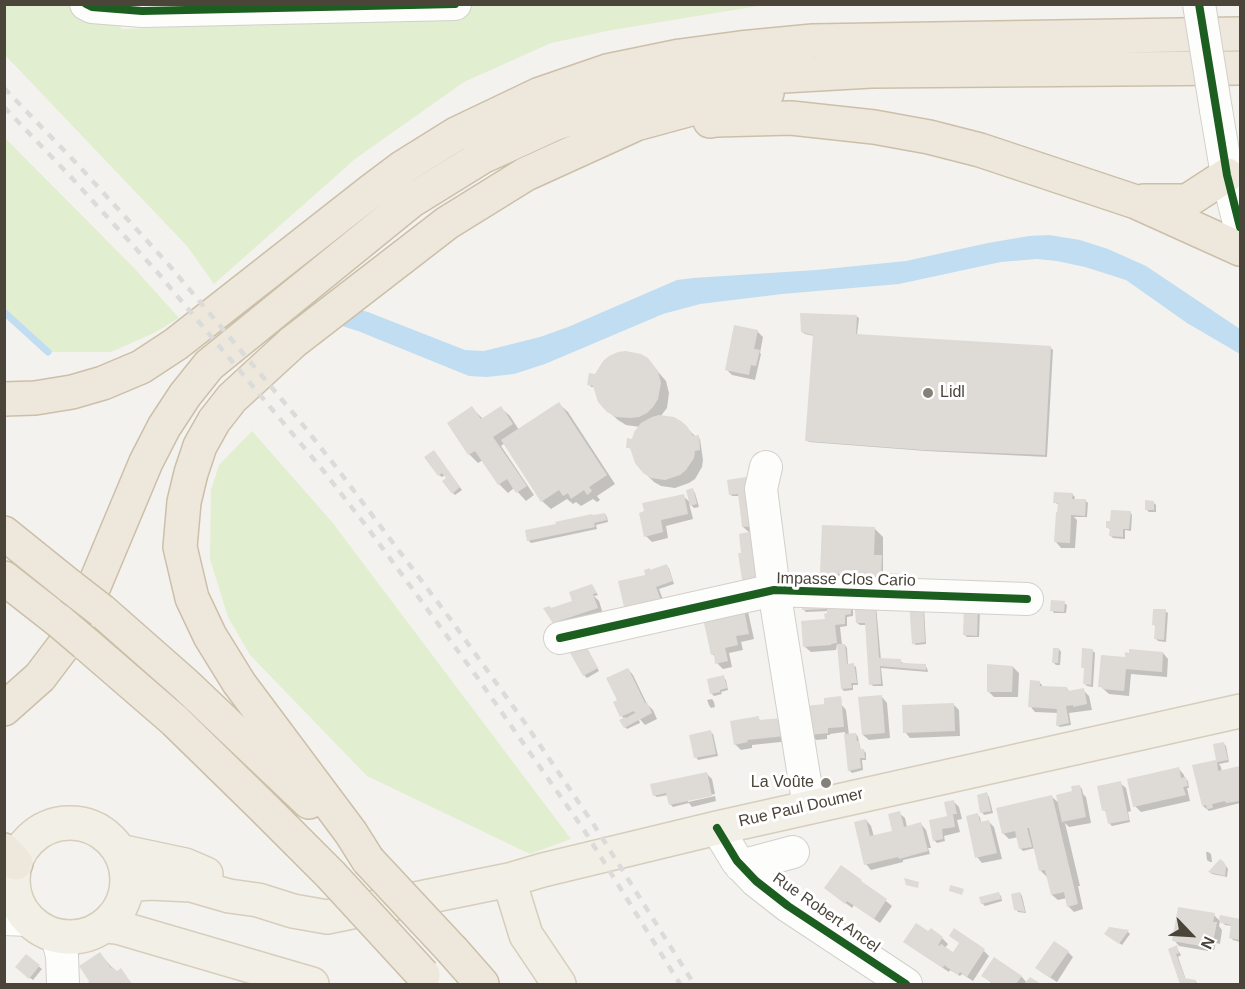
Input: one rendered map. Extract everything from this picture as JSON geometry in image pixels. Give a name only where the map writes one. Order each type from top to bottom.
[{"type":"highway","points":[[1070,36],[1240,11]]},
{"type":"highway","points":[[4,399],[35,399],[72,392],[103,383],[141,367],[176,344],[371,191],[456,134],[540,94],[607,71],[680,56],[813,41],[1240,34]]},
{"type":"highway","points":[[4,709],[40,677],[68,640],[84,610],[146,462],[164,427],[185,395],[209,365],[411,201],[482,157],[554,124],[609,104],[713,80],[871,71],[1240,68]]},
{"type":"highway","points":[[368,860],[351,833],[239,683],[210,636],[192,598],[180,547],[184,502],[200,446],[214,421],[232,398],[293,342],[447,223],[526,174],[636,124],[690,109],[871,71]]},
{"type":"highway","points":[[560,157],[716,120],[791,118],[874,127],[929,137],[980,150],[1136,202],[1240,249]]},
{"type":"highway","points":[[1136,202],[1187,201],[1227,175]]},
{"type":"highway","points":[[4,533],[102,611],[186,686],[368,860],[482,984]]},
{"type":"highway","points":[[4,578],[59,621],[174,722],[330,875],[428,980]]},
{"type":"main road","name":"Rue Paul Doumer","points":[[127,885],[150,883],[191,885],[229,896],[258,900],[293,911],[327,917],[509,880],[717,828],[1240,711]]},
{"type":"main road","points":[[73,823],[91,827],[107,837],[119,851],[126,867],[127,885],[124,901],[116,915],[104,926],[90,934],[74,937],[57,936],[42,930],[12,892],[24,846],[38,833],[55,825],[73,823]]},
{"type":"main road","name":"Rue Paul Doumer","points":[[119,851],[185,865],[228,883],[258,900]]},
{"type":"main road","points":[[509,880],[526,935],[559,984]]},
{"type":"main road","points":[[104,926],[117,927],[312,984]]},
{"type":"street","points":[[86,4],[92,8],[142,10],[454,4]]},
{"type":"street","points":[[1199,4],[1227,175],[1240,227]]},
{"type":"street","points":[[766,467],[761,489],[774,590],[809,807]]},
{"type":"street","name":"Impasse Clos Cario","points":[[560,638],[774,590],[1027,599]]},
{"type":"street","name":"Rue Robert Ancel","points":[[717,828],[736,861],[756,882],[901,983]]},
{"type":"street","points":[[741,866],[793,852]]},
{"type":"street","points":[[57,936],[62,956],[63,984]]},
{"type":"green space","points":[[441,4],[764,5],[612,30],[551,43],[464,82],[355,159],[214,284],[187,246],[5,55],[5,5],[120,5],[121,29],[449,17]]},
{"type":"green space","points":[[4,137],[135,269],[179,318],[154,333],[111,352],[48,352],[5,312]]},
{"type":"green space","points":[[252,431],[332,522],[571,839],[530,854],[367,776],[250,655],[228,617],[210,559],[211,490],[219,465]]},
{"type":"water","points":[[1049,235],[1080,240],[1108,249],[1146,266],[1240,329],[1240,354],[1187,323],[1126,280],[1085,267],[1037,259],[1001,262],[899,284],[700,304],[663,314],[545,364],[514,374],[487,377],[469,376],[342,326],[324,325],[283,330],[262,339],[283,304],[320,300],[368,312],[465,350],[484,351],[540,337],[568,327],[677,280],[906,261],[988,243]]},
{"type":"building","name":"Lidl","points":[[800,313],[857,315],[856,334],[1051,346],[1045,455],[923,450],[805,441],[813,335],[801,332]]},
{"type":"building","points":[[734,325],[758,330],[754,349],[760,350],[756,366],[751,365],[749,375],[725,370]]},
{"type":"building","points":[[626,351],[648,358],[658,371],[661,383],[658,399],[653,407],[639,417],[616,417],[607,412],[598,402],[593,386],[587,385],[589,373],[595,374],[609,356]]},
{"type":"building","points":[[559,402],[607,475],[589,487],[592,491],[587,495],[584,490],[571,499],[568,493],[563,496],[559,490],[541,502],[501,440]]},
{"type":"building","points":[[472,406],[481,419],[501,406],[513,424],[493,437],[527,486],[516,493],[507,479],[498,485],[475,451],[468,455],[447,423]]},
{"type":"building","points":[[659,415],[674,417],[687,426],[693,436],[699,435],[700,450],[695,451],[694,458],[686,470],[680,475],[665,480],[651,478],[643,473],[635,463],[630,448],[626,448],[627,438],[632,439],[641,423]]},
{"type":"building","points":[[434,450],[460,487],[452,494],[442,481],[446,478],[442,473],[438,476],[424,457]]},
{"type":"building","points":[[746,477],[752,483],[757,526],[742,527],[738,494],[729,495],[727,480]]},
{"type":"building","points":[[693,488],[697,504],[690,506],[686,490]]},
{"type":"building","points":[[1054,492],[1073,493],[1072,499],[1086,499],[1085,516],[1071,515],[1070,543],[1054,542],[1058,503],[1053,503]]},
{"type":"building","points":[[684,494],[688,514],[661,520],[663,532],[644,537],[639,513],[644,511],[642,503]]},
{"type":"building","points":[[1145,500],[1154,501],[1154,510],[1145,510]]},
{"type":"building","points":[[1111,510],[1131,511],[1129,529],[1123,529],[1123,537],[1109,536],[1110,528],[1106,528],[1106,521],[1110,521]]},
{"type":"building","points":[[605,513],[607,520],[594,523],[595,527],[527,541],[525,530]]},
{"type":"building","points":[[822,525],[875,527],[874,555],[882,555],[881,576],[820,573]]},
{"type":"building","points":[[757,530],[764,576],[742,580],[738,553],[741,553],[739,534]]},
{"type":"building","points":[[667,564],[673,581],[656,587],[662,603],[649,602],[624,607],[618,581],[645,575],[644,570]]},
{"type":"building","points":[[890,573],[903,574],[902,582],[889,579]]},
{"type":"building","points":[[592,584],[597,593],[593,594],[598,608],[556,622],[558,627],[556,628],[543,608],[550,606],[551,608],[572,601],[569,592]]},
{"type":"building","points":[[802,597],[851,599],[851,614],[845,615],[845,624],[835,625],[837,643],[803,647],[801,621],[825,619],[824,614],[827,613],[827,609],[802,610]]},
{"type":"building","points":[[854,599],[875,601],[879,658],[901,659],[901,663],[926,664],[926,670],[880,666],[881,684],[869,685],[865,623],[856,623]]},
{"type":"building","points":[[1051,600],[1065,601],[1064,612],[1050,611]]},
{"type":"building","points":[[909,602],[923,603],[925,642],[912,644]]},
{"type":"building","points":[[743,605],[749,634],[736,636],[738,645],[725,648],[728,661],[715,664],[702,614]]},
{"type":"building","points":[[964,605],[978,606],[977,636],[963,635]]},
{"type":"building","points":[[1153,609],[1166,609],[1164,640],[1154,639]]},
{"type":"building","points":[[584,642],[598,668],[583,676],[566,646]]},
{"type":"building","points":[[837,644],[845,644],[847,664],[854,663],[857,683],[851,683],[852,688],[841,689]]},
{"type":"building","points":[[1053,648],[1059,648],[1058,663],[1052,663]]},
{"type":"building","points":[[1082,648],[1093,649],[1091,685],[1083,684]]},
{"type":"building","points":[[1129,649],[1163,652],[1162,672],[1126,669],[1124,691],[1098,687],[1101,655],[1125,657],[1125,652],[1129,653]]},
{"type":"building","points":[[987,664],[1013,666],[1012,692],[987,692]]},
{"type":"building","points":[[628,668],[652,713],[624,728],[619,720],[635,713],[634,711],[620,717],[613,702],[617,700],[606,678]]},
{"type":"building","points":[[724,675],[727,688],[710,694],[707,679]]},
{"type":"building","points":[[1030,680],[1040,681],[1040,686],[1067,687],[1068,691],[1084,688],[1087,704],[1066,706],[1069,723],[1056,726],[1057,709],[1028,707]]},
{"type":"building","points":[[882,695],[885,733],[862,735],[858,697]]},
{"type":"building","points":[[841,696],[844,727],[828,728],[828,733],[809,735],[806,706],[824,704],[824,698]]},
{"type":"building","points":[[954,703],[955,731],[903,733],[902,705]]},
{"type":"building","points":[[759,716],[759,720],[782,718],[785,736],[747,740],[748,742],[734,745],[730,721]]},
{"type":"building","points":[[711,730],[716,754],[694,758],[689,735]]},
{"type":"building","points":[[856,733],[860,749],[864,749],[865,758],[860,758],[861,768],[848,771],[844,734]]},
{"type":"building","points":[[1224,742],[1228,760],[1217,762],[1218,771],[1240,766],[1240,801],[1212,804],[1213,808],[1207,809],[1206,805],[1202,806],[1192,765],[1216,760],[1213,744]]},
{"type":"building","points":[[1179,767],[1181,778],[1186,777],[1188,786],[1183,787],[1186,795],[1133,807],[1127,779]]},
{"type":"building","points":[[707,772],[712,796],[669,805],[666,793],[653,796],[650,784]]},
{"type":"building","points":[[1121,781],[1129,820],[1108,824],[1105,810],[1102,811],[1097,786]]},
{"type":"building","points":[[1080,785],[1086,817],[1062,822],[1056,795],[1072,791],[1071,786]]},
{"type":"building","points":[[987,792],[991,811],[980,813],[977,795]]},
{"type":"building","points":[[1052,795],[1078,904],[1067,907],[1064,892],[1051,895],[1045,870],[1039,871],[1029,828],[1027,828],[1032,847],[1019,849],[1015,831],[1002,834],[996,808]]},
{"type":"building","points":[[954,800],[957,814],[953,814],[955,827],[942,829],[943,839],[933,841],[929,820],[947,816],[944,802]]},
{"type":"building","points":[[900,811],[904,827],[921,822],[928,851],[864,865],[854,822],[866,819],[870,836],[892,831],[888,814]]},
{"type":"building","points":[[978,813],[980,822],[989,820],[997,853],[975,858],[966,816]]},
{"type":"building","points":[[1220,859],[1226,866],[1225,876],[1208,872]]},
{"type":"building","points":[[841,865],[887,899],[874,919],[847,901],[845,904],[824,888]]},
{"type":"building","points":[[904,878],[919,882],[918,888],[906,885]]},
{"type":"building","points":[[950,885],[964,889],[962,895],[949,891]]},
{"type":"building","points":[[999,892],[1001,899],[981,904],[979,897]]},
{"type":"building","points":[[1020,892],[1025,912],[1014,910],[1011,894]]},
{"type":"building","points":[[1178,907],[1215,913],[1213,922],[1217,922],[1212,948],[1172,941]]},
{"type":"building","points":[[1220,915],[1240,919],[1240,940],[1229,938],[1231,925],[1221,923]]},
{"type":"building","points":[[916,923],[928,931],[931,928],[943,937],[938,945],[941,944],[953,952],[959,943],[949,936],[954,928],[985,949],[967,977],[960,972],[958,975],[944,965],[943,968],[903,942]]},
{"type":"building","points":[[1109,927],[1129,930],[1119,944],[1104,934]]},
{"type":"building","points":[[1054,941],[1069,951],[1050,978],[1035,968]]},
{"type":"building","points":[[1177,945],[1179,953],[1176,954],[1185,978],[1196,980],[1195,984],[1180,984],[1168,949]]},
{"type":"building","points":[[100,952],[111,968],[117,971],[121,968],[132,984],[88,984],[89,981],[79,966]]},
{"type":"building","points":[[26,954],[40,965],[29,979],[15,967]]},
{"type":"building","points":[[994,957],[1022,976],[1016,984],[994,984],[981,976]]},
{"type":"building","points":[[1030,977],[1041,984],[1024,984]]},
{"type":"waterway","points":[[4,312],[48,352]]},
{"type":"railway","points":[[4,88],[169,265],[336,467],[525,723],[594,825],[694,984]]},
{"type":"railway","points":[[4,107],[158,273],[322,469],[367,527],[477,677],[584,830],[680,984]]},
{"type":"cycle path","points":[[86,4],[92,7],[142,11],[455,4]]},
{"type":"cycle path","points":[[1199,4],[1227,175],[1240,227]]},
{"type":"cycle path","points":[[560,638],[774,590],[1027,599]]},
{"type":"cycle path","points":[[717,828],[737,861],[756,881],[788,906],[906,984]]},
{"type":"place","name":"Lidl","points":[[928,393]]},
{"type":"place","name":"La Voûte","points":[[826,783]]}]
